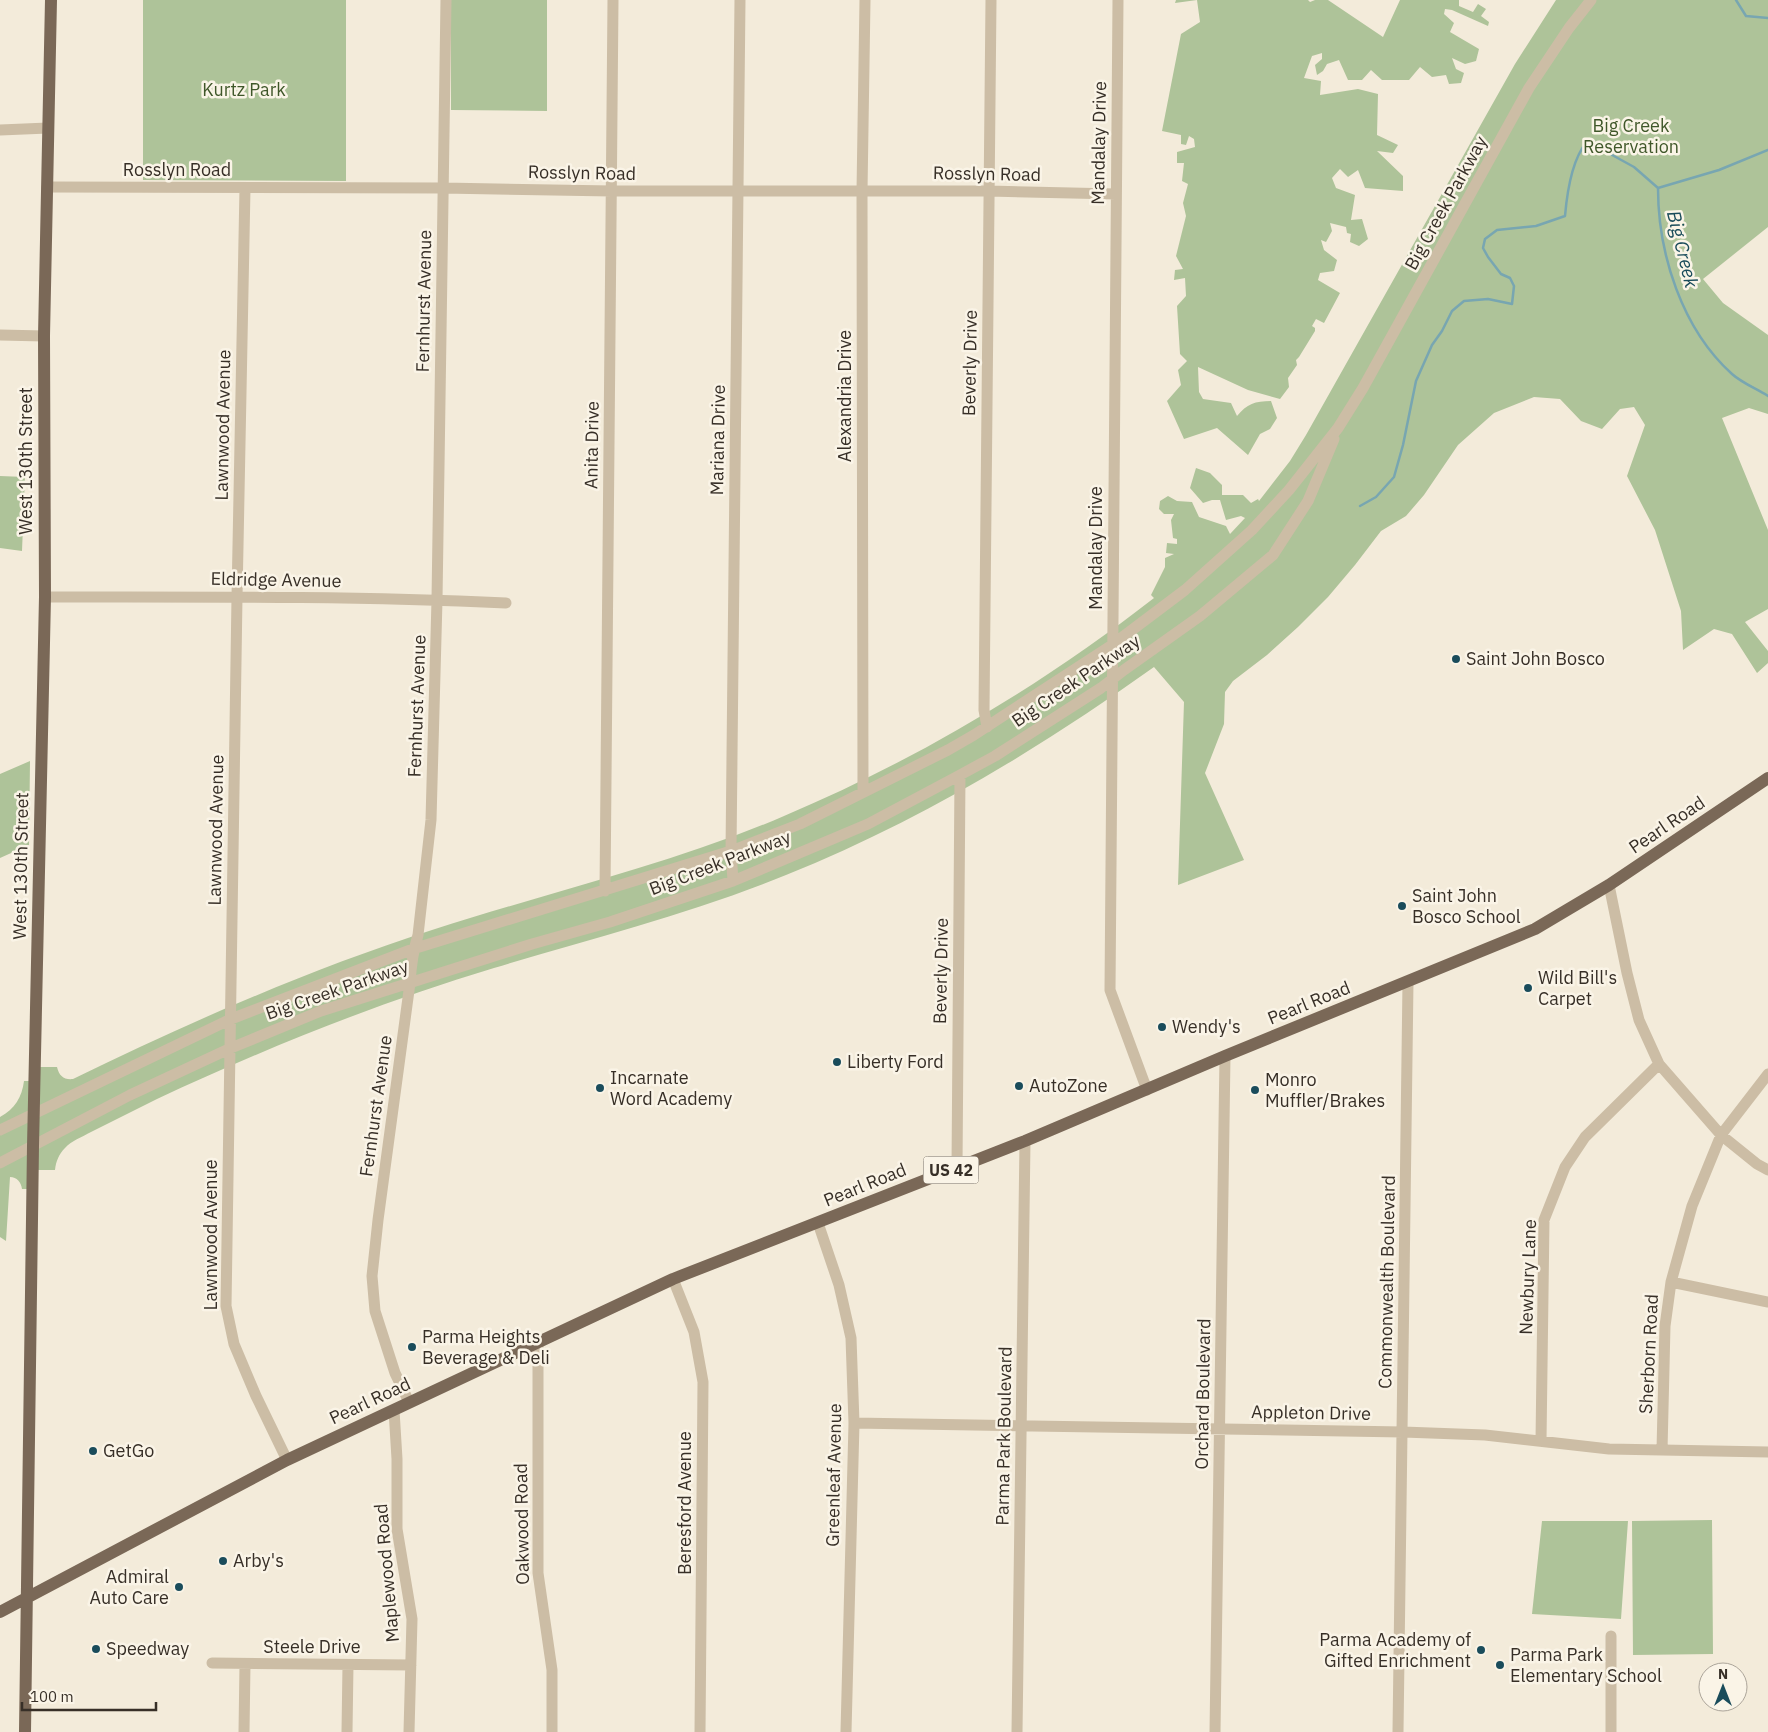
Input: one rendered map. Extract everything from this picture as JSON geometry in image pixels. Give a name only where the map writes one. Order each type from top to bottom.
[{"type":"main road","name":"West 130th Street","points":[[25,1732],[33,1146],[45,597],[44,336],[51,0]]},
{"type":"main road","name":"Pearl Road","points":[[0,1612],[287,1460],[674,1279],[1025,1141],[1535,929],[1609,885],[1768,778]]},
{"type":"street","name":"Fernhurst Avenue","points":[[409,1402],[395,1373],[375,1311],[372,1276],[413,949],[418,935],[431,820],[437,600],[446,0]]},
{"type":"street","name":"Anita Drive","points":[[606,891],[613,0]]},
{"type":"street","name":"Mariana Drive","points":[[733,881],[731,851],[740,0]]},
{"type":"street","name":"Alexandria Drive","points":[[863,792],[862,191],[865,0]]},
{"type":"street","name":"Beverly Drive","points":[[988,727],[984,710],[991,0]]},
{"type":"street","name":"Mandalay Drive","points":[[1118,0],[1110,990],[1147,1090]]},
{"type":"street","name":"Big Creek Parkway","points":[[0,1130],[232,1018],[413,949],[731,851],[800,824],[948,750],[988,727],[1112,645],[1185,590],[1252,530],[1289,490],[1338,428],[1364,388],[1530,88],[1569,28],[1591,0]]},
{"type":"street","points":[[0,130],[48,128]]},
{"type":"street","name":"Rosslyn Road","points":[[47,187],[443,188],[612,191],[989,191],[1116,194]]},
{"type":"street","name":"Lawnwood Avenue","points":[[246,188],[237,597],[232,1018],[226,1306],[234,1344],[256,1396],[287,1460]]},
{"type":"street","points":[[0,336],[44,336]]},
{"type":"street","name":"Big Creek Parkway","points":[[0,1163],[130,1095],[231,1048],[321,1011],[532,944],[610,922],[733,881],[868,824],[960,775],[1003,751],[1102,688],[1200,616],[1273,555],[1308,501],[1338,428]]},
{"type":"street","points":[[1289,490],[1308,501]]},
{"type":"street","name":"Eldridge Avenue","points":[[45,597],[237,597],[506,603]]},
{"type":"street","name":"Beverly Drive","points":[[957,1167],[960,775]]},
{"type":"street","points":[[1609,885],[1627,973],[1639,1020],[1659,1064],[1721,1135],[1757,1164],[1768,1170]]},
{"type":"street","name":"Commonwealth Boulevard","points":[[1398,1732],[1408,982]]},
{"type":"street","name":"Orchard Boulevard","points":[[1215,1732],[1226,1056]]},
{"type":"street","name":"Newbury Lane","points":[[1541,1441],[1544,1220],[1565,1167],[1585,1136],[1659,1064]]},
{"type":"street","name":"Sherborn Road","points":[[1662,1450],[1665,1326],[1671,1282],[1692,1206],[1721,1135],[1768,1074]]},
{"type":"street","name":"Parma Park Boulevard","points":[[1017,1732],[1025,1141]]},
{"type":"street","name":"Greenleaf Avenue","points":[[818,1223],[839,1285],[851,1338],[854,1423],[846,1732]]},
{"type":"street","name":"Beresford Avenue","points":[[674,1279],[694,1332],[703,1382],[700,1732]]},
{"type":"street","points":[[1671,1282],[1768,1302]]},
{"type":"street","name":"Oakwood Road","points":[[538,1344],[538,1573],[552,1670],[552,1732]]},
{"type":"street","name":"Maplewood Road","points":[[394,1410],[397,1460],[397,1529],[412,1618],[410,1732]]},
{"type":"street","name":"Appleton Drive","points":[[854,1423],[1402,1432],[1485,1435],[1609,1449],[1768,1452]]},
{"type":"street","points":[[1611,1636],[1611,1732]]},
{"type":"street","name":"Steele Drive","points":[[212,1663],[411,1665]]},
{"type":"street","points":[[244,1732],[245,1664]]},
{"type":"street","points":[[347,1732],[348,1665]]},
{"type":"green space","name":"Kurtz Park","points":[[143,0],[346,0],[346,181],[143,180]]},
{"type":"green space","points":[[451,0],[547,0],[547,111],[451,110]]},
{"type":"green space","points":[[1176,0],[1197,0],[1175,3]]},
{"type":"green space","points":[[1197,0],[1308,0],[1310,2],[1328,0],[1383,37],[1400,0],[1459,0],[1459,6],[1473,12],[1478,4],[1486,9],[1481,16],[1489,22],[1488,26],[1452,10],[1445,9],[1444,14],[1454,23],[1450,32],[1479,49],[1476,61],[1465,64],[1452,58],[1456,69],[1464,73],[1461,83],[1449,84],[1446,75],[1432,77],[1420,67],[1409,80],[1382,80],[1371,70],[1362,80],[1348,80],[1339,60],[1327,64],[1323,71],[1317,75],[1315,65],[1322,59],[1322,53],[1312,56],[1304,78],[1321,81],[1320,95],[1358,89],[1378,94],[1377,135],[1398,145],[1393,153],[1377,151],[1403,176],[1403,191],[1365,188],[1358,170],[1348,177],[1340,169],[1332,178],[1336,188],[1355,195],[1351,220],[1362,219],[1368,239],[1359,246],[1350,242],[1351,234],[1347,233],[1346,227],[1330,223],[1332,231],[1326,242],[1321,240],[1324,250],[1337,260],[1334,271],[1320,273],[1318,280],[1340,293],[1324,323],[1316,319],[1312,326],[1315,328],[1315,331],[1296,360],[1297,365],[1288,378],[1289,387],[1280,399],[1248,390],[1198,367],[1199,392],[1203,399],[1231,403],[1237,416],[1252,404],[1271,401],[1277,418],[1270,429],[1260,434],[1248,455],[1217,428],[1184,439],[1167,401],[1181,385],[1178,370],[1187,361],[1180,354],[1177,306],[1186,296],[1185,278],[1174,280],[1175,270],[1183,269],[1176,256],[1186,216],[1183,203],[1188,184],[1182,181],[1184,163],[1177,163],[1177,152],[1195,147],[1194,139],[1189,136],[1186,145],[1181,144],[1181,135],[1162,131],[1181,34],[1200,22]]},
{"type":"green space","name":"Big Creek Reservation","points":[[1556,0],[1768,0],[1768,227],[1703,279],[1723,303],[1768,335],[1768,414],[1749,408],[1722,418],[1768,530],[1768,609],[1745,622],[1768,651],[1768,663],[1757,673],[1732,634],[1714,629],[1683,650],[1681,611],[1655,530],[1627,476],[1645,425],[1634,407],[1620,409],[1602,429],[1581,421],[1560,399],[1534,397],[1494,413],[1458,445],[1424,495],[1406,516],[1381,531],[1328,597],[1267,655],[1233,681],[1225,692],[1224,724],[1205,773],[1244,860],[1178,885],[1184,702],[1154,667],[1067,727],[976,782],[883,832],[835,854],[714,902],[494,968],[365,1011],[281,1044],[157,1099],[70,1143],[59,1155],[55,1170],[35,1170],[35,1189],[22,1189],[18,1180],[10,1177],[6,1241],[0,1237],[0,1117],[17,1102],[22,1092],[24,1081],[36,1081],[36,1067],[57,1067],[62,1077],[73,1079],[205,1017],[340,962],[476,916],[653,864],[784,816],[882,771],[976,719],[1067,661],[1154,598],[1151,595],[1165,567],[1165,558],[1174,554],[1166,553],[1167,543],[1177,544],[1177,539],[1173,538],[1171,520],[1174,514],[1164,514],[1159,509],[1160,501],[1168,496],[1177,501],[1192,502],[1199,517],[1226,526],[1230,534],[1245,518],[1241,516],[1226,520],[1220,500],[1203,503],[1190,488],[1196,468],[1210,473],[1222,485],[1222,495],[1243,495],[1251,503],[1258,499],[1259,501],[1290,461],[1306,435],[1515,64]]},
{"type":"green space","points":[[0,476],[25,477],[22,551],[0,548]]},
{"type":"green space","points":[[30,761],[29,845],[0,858],[0,774]]},
{"type":"green space","points":[[1712,1520],[1713,1654],[1633,1655],[1632,1521]]},
{"type":"green space","points":[[1542,1521],[1628,1521],[1621,1619],[1532,1614]]},
{"type":"waterway","name":"Big Creek","points":[[1736,0],[1746,16],[1768,18]]},
{"type":"waterway","points":[[1360,506],[1376,497],[1394,477],[1403,445],[1416,381],[1432,345],[1442,331],[1452,311],[1464,301],[1488,299],[1512,304],[1514,286],[1510,278],[1501,274],[1488,257],[1483,248],[1485,239],[1497,230],[1536,226],[1565,216],[1574,168],[1577,158],[1586,143],[1634,167],[1658,188]]},
{"type":"waterway","name":"Big Creek","points":[[1768,150],[1719,170],[1658,188],[1659,213],[1668,264],[1676,289],[1687,313],[1699,335],[1714,356],[1732,374],[1768,396]]},
{"type":"place","name":"Saint John Bosco","points":[[1456,659]]},
{"type":"place","name":"Saint John Bosco School","points":[[1402,906]]},
{"type":"place","name":"Wild Bill's Carpet","points":[[1528,988]]},
{"type":"place","name":"Wendy's","points":[[1162,1027]]},
{"type":"place","name":"Liberty Ford","points":[[837,1062]]},
{"type":"place","name":"AutoZone","points":[[1019,1086]]},
{"type":"place","name":"Incarnate Word Academy","points":[[600,1088]]},
{"type":"place","name":"Monro Muffler/Brakes","points":[[1255,1090]]},
{"type":"place","name":"Parma Heights Beverage & Deli","points":[[412,1347]]},
{"type":"place","name":"GetGo","points":[[93,1451]]},
{"type":"place","name":"Arby's","points":[[223,1561]]},
{"type":"place","name":"Admiral Auto Care","points":[[179,1587]]},
{"type":"place","name":"Speedway","points":[[96,1649]]},
{"type":"place","name":"Parma Academy of Gifted Enrichment","points":[[1481,1650]]},
{"type":"place","name":"Parma Park Elementary School","points":[[1500,1665]]}]
